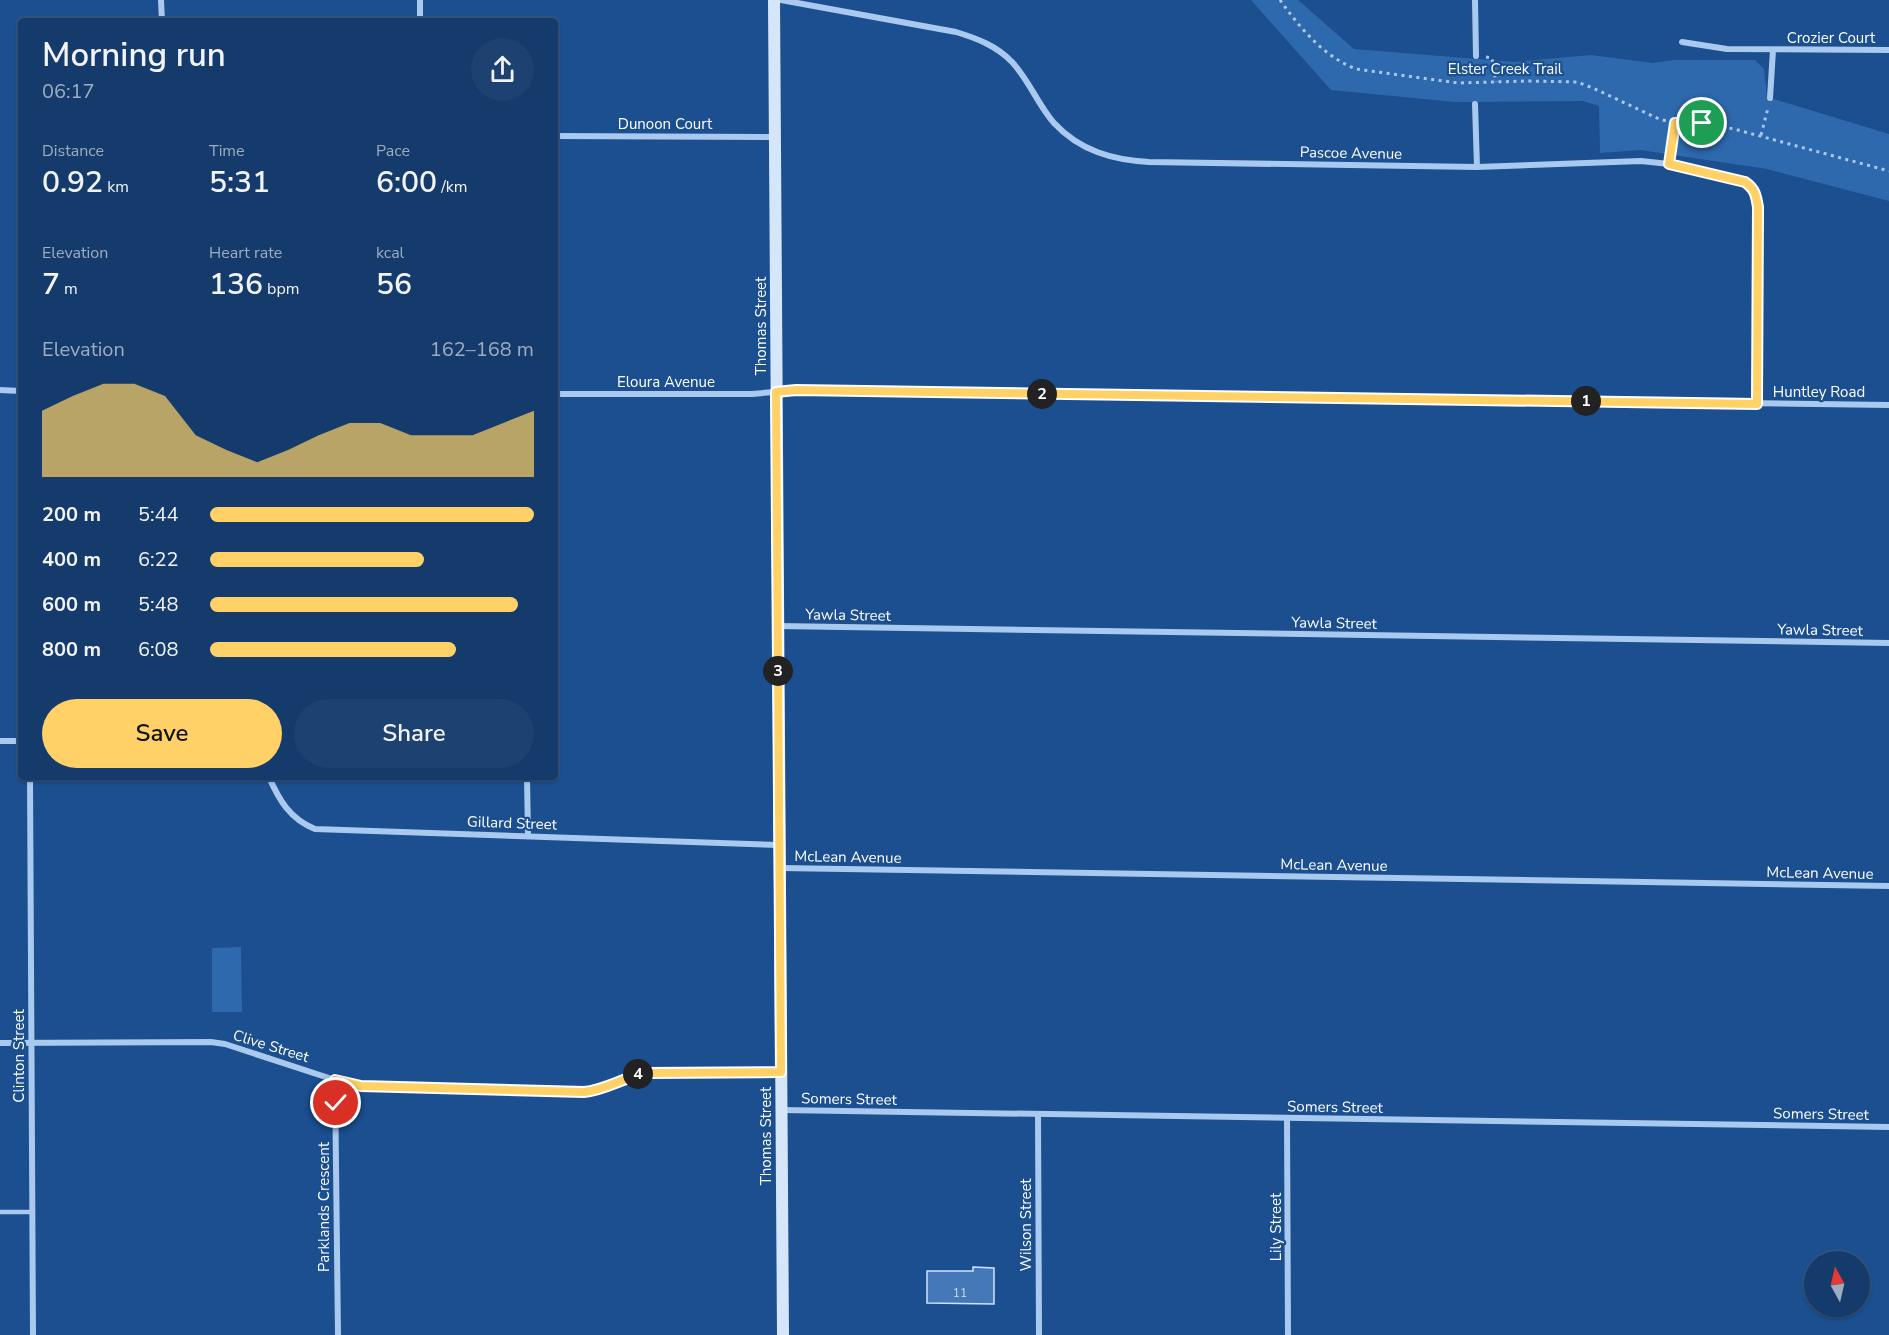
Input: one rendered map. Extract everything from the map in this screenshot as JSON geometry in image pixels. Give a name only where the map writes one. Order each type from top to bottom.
[{"type":"street","points":[[161,0],[162,18]]},
{"type":"street","points":[[420,0],[420,18]]},
{"type":"street","name":"Thomas Street","points":[[774,0],[783,1335]]},
{"type":"street","name":"Pascoe Avenue","points":[[781,0],[956,32],[975,38],[1000,52],[1012,62],[1049,116],[1067,135],[1096,153],[1115,158],[1149,162],[1477,167],[1628,161],[1669,164],[1745,182],[1754,188],[1758,207],[1757,404]]},
{"type":"street","points":[[1475,0],[1476,56]]},
{"type":"street","name":"Crozier Court","points":[[1682,42],[1727,50],[1889,50]]},
{"type":"street","name":"Crozier Court","points":[[1770,98],[1773,50]]},
{"type":"street","points":[[1475,104],[1477,167]]},
{"type":"street","name":"Dunoon Court","points":[[558,136],[775,137]]},
{"type":"street","points":[[0,390],[18,391]]},
{"type":"street","name":"Huntley Road","points":[[776,392],[796,390],[1889,405]]},
{"type":"street","name":"Eloura Avenue","points":[[558,393],[752,394],[776,392]]},
{"type":"street","name":"Yawla Street","points":[[778,626],[1889,643]]},
{"type":"street","points":[[0,741],[18,741]]},
{"type":"street","name":"Clinton Street","points":[[30,780],[33,1335]]},
{"type":"street","name":"Gillard Street","points":[[270,780],[282,804],[291,814],[304,824],[315,828],[779,845]]},
{"type":"street","points":[[527,780],[528,836]]},
{"type":"street","name":"McLean Avenue","points":[[779,868],[1889,886]]},
{"type":"street","name":"Clive Street","points":[[0,1043],[211,1042],[225,1044],[335,1080],[361,1086],[584,1092],[604,1088],[646,1073],[781,1072]]},
{"type":"street","name":"Parklands Crescent","points":[[335,1080],[338,1335]]},
{"type":"street","name":"Somers Street","points":[[781,1110],[1889,1128]]},
{"type":"street","name":"Wilson Street","points":[[1038,1114],[1039,1335]]},
{"type":"street","name":"Lily Street","points":[[1287,1119],[1288,1335]]},
{"type":"lane","points":[[0,1212],[32,1212]]},
{"type":"path","name":"Elster Creek Trail","points":[[1280,0],[1309,36],[1328,53],[1356,69],[1458,83],[1576,82],[1659,119],[1675,123],[1709,124],[1761,135],[1889,171]]},
{"type":"path","points":[[1476,56],[1492,58],[1496,82]]},
{"type":"path","points":[[1761,135],[1770,98]]},
{"type":"path","points":[[1669,164],[1675,123]]},
{"type":"shaded area","points":[[1251,0],[1298,0],[1354,49],[1514,62],[1591,55],[1653,63],[1673,60],[1755,60],[1764,69],[1767,97],[1889,134],[1889,201],[1767,169],[1640,150],[1600,153],[1599,106],[1583,101],[1455,102],[1331,90]]},
{"type":"shaded area","points":[[241,947],[242,1012],[212,1012],[212,948]]},
{"type":"building","points":[[973,1267],[994,1268],[994,1304],[927,1303],[927,1271],[973,1271]]},
{"type":"route","points":[[336,1103],[335,1080],[361,1086],[584,1092],[604,1088],[646,1073],[781,1072],[776,392],[796,390],[1757,404],[1758,207],[1754,188],[1740,180],[1669,164],[1675,123],[1702,123]]}]
